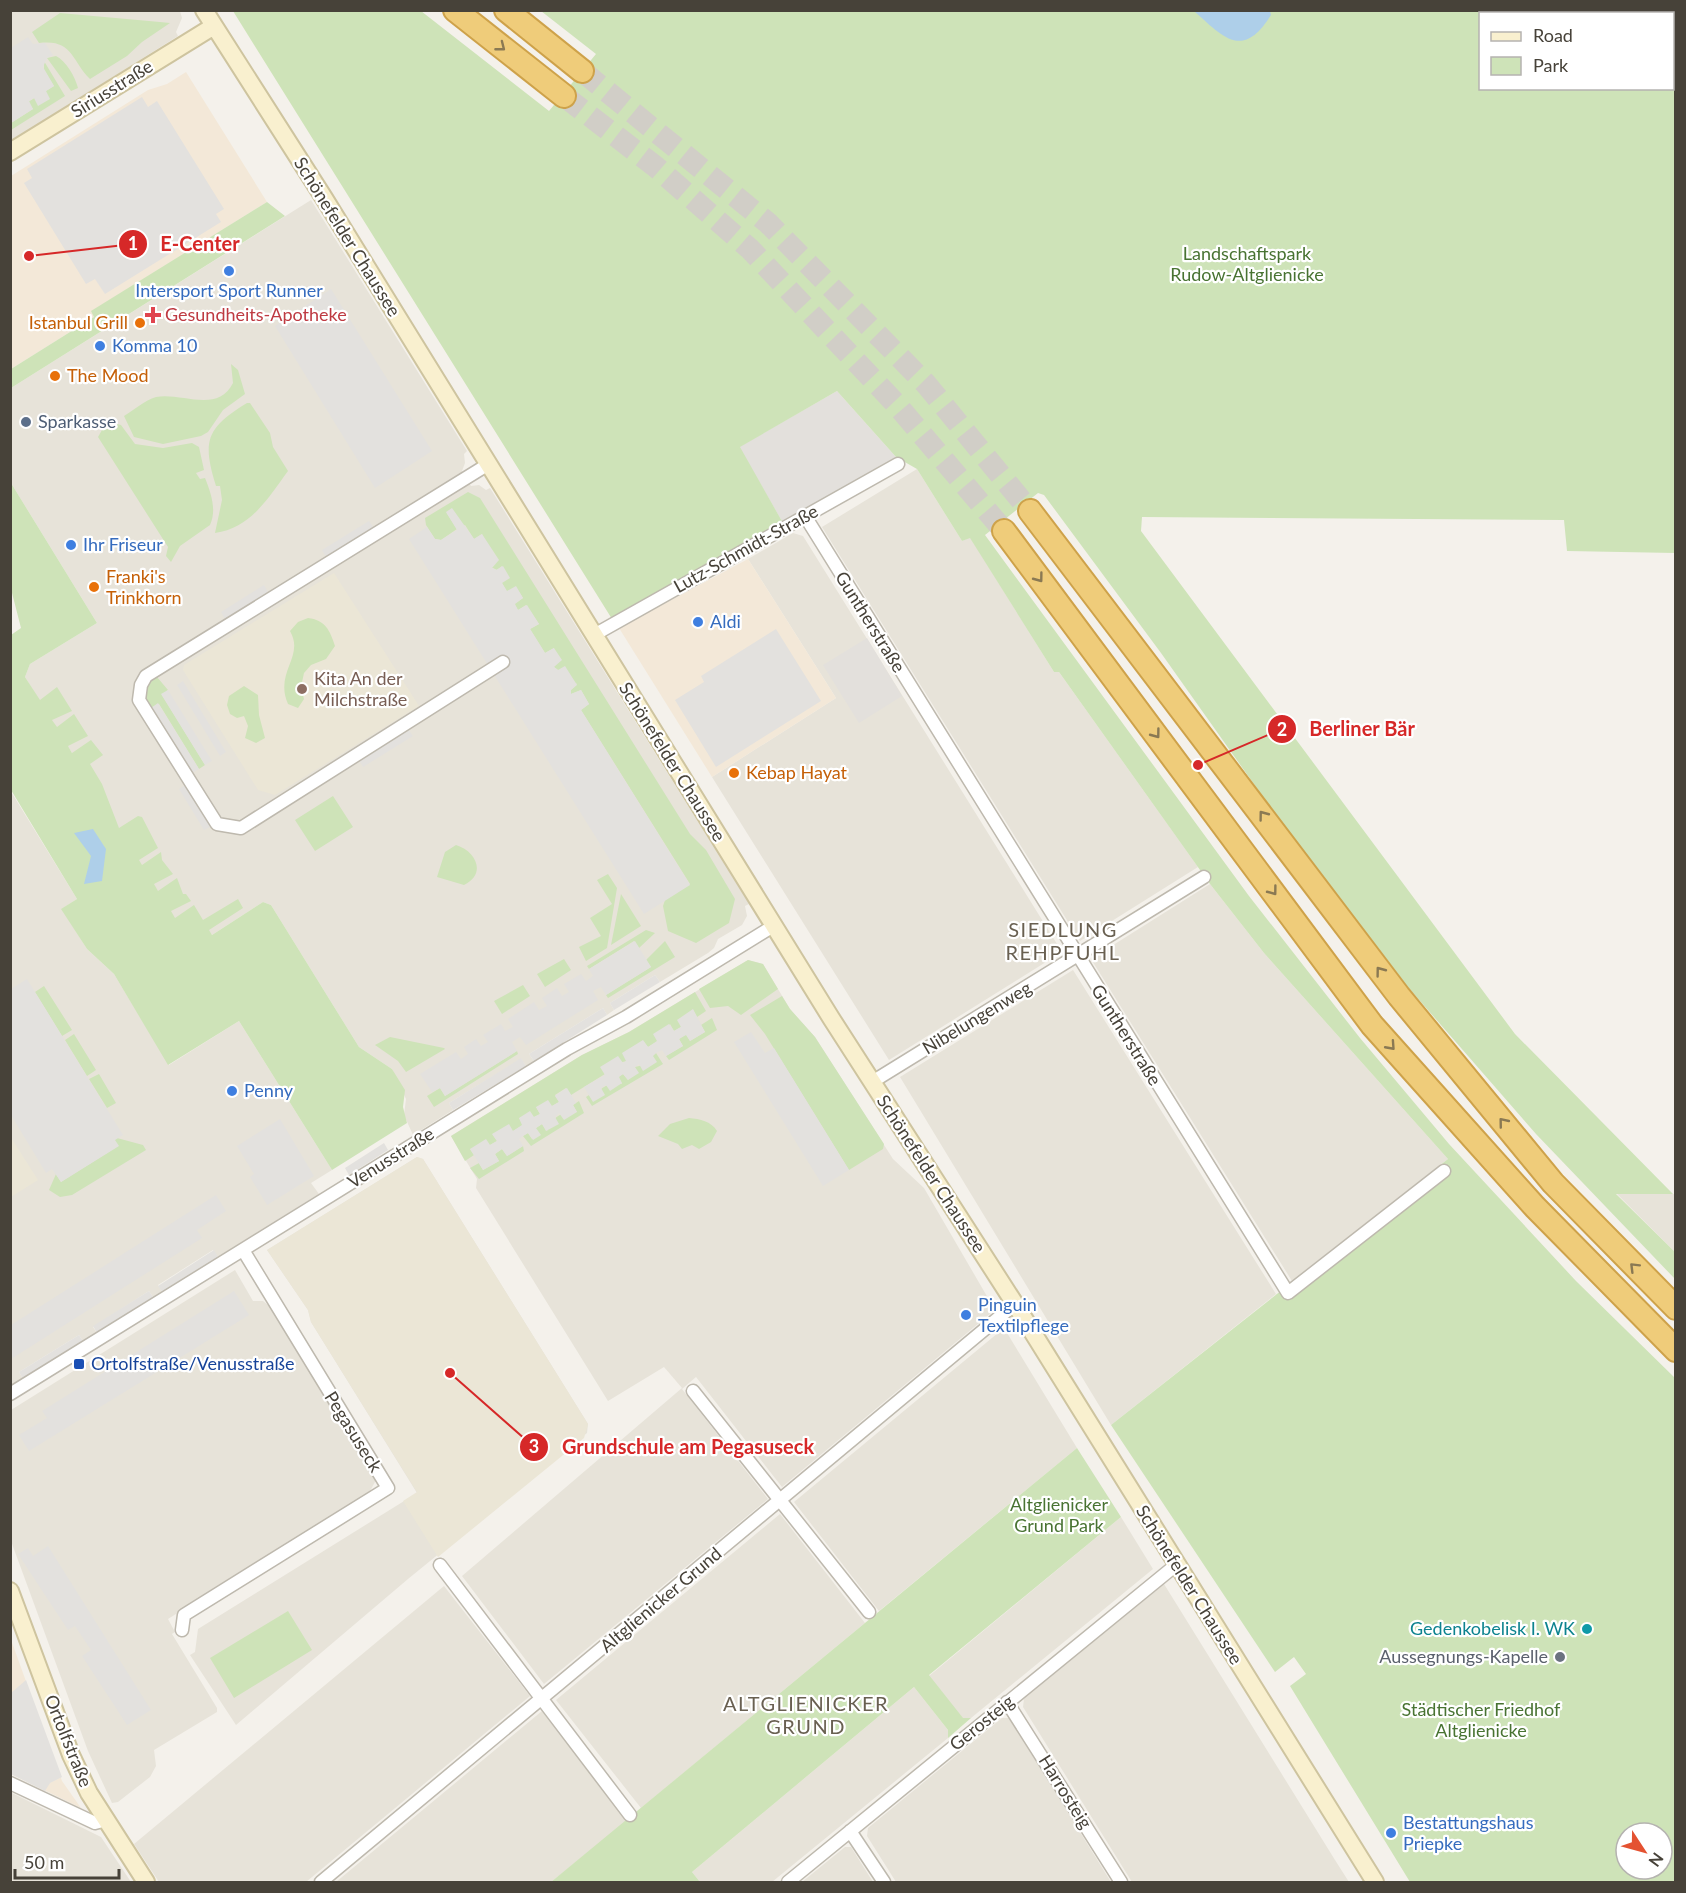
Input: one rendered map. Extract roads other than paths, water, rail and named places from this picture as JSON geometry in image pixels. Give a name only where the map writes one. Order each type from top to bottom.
[{"type":"highway","points":[[455,10],[564,96]]},
{"type":"highway","points":[[506,10],[582,71]]},
{"type":"highway","points":[[1030,511],[1399,996],[1553,1183],[1676,1308]]},
{"type":"highway","points":[[1004,531],[1372,1025],[1535,1207],[1676,1350]]},
{"type":"main road","name":"Schönefelder Chaussee","points":[[204,10],[324,198],[487,465],[872,1083],[1015,1304],[1375,1882]]},
{"type":"main road","name":"Siriusstraße","points":[[10,152],[214,26]]},
{"type":"main road","name":"Ortolfstraße","points":[[10,1591],[71,1755],[89,1793],[146,1882]]},
{"type":"street","name":"Lutz-Schmidt-Straße","points":[[594,635],[898,464]]},
{"type":"street","points":[[487,465],[146,676],[141,686],[140,700],[217,824],[241,828],[503,662]]},
{"type":"street","name":"Guntherstraße","points":[[805,516],[1077,957],[1288,1293],[1444,1171]]},
{"type":"street","name":"Nibelungenweg","points":[[872,1083],[1204,877]]},
{"type":"street","name":"Venusstraße","points":[[10,1394],[557,1054],[626,1017],[775,925]]},
{"type":"street","name":"Pegasuseck","points":[[182,1630],[184,1615],[388,1488],[243,1250]]},
{"type":"street","name":"Altglienicker Grund","points":[[321,1882],[1015,1304]]},
{"type":"street","points":[[693,1391],[869,1612]]},
{"type":"street","points":[[440,1564],[630,1815]]},
{"type":"street","name":"Gerosteig","points":[[788,1882],[1176,1565]]},
{"type":"street","name":"Harrosteig","points":[[1007,1702],[1121,1882]]},
{"type":"street","points":[[10,1782],[95,1823],[106,1820]]},
{"type":"street","points":[[850,1831],[884,1882]]},
{"type":"water","points":[[1194,11],[1270,11],[1271,15],[1261,29],[1242,41],[1224,36]]},
{"type":"water","points":[[93,829],[106,849],[102,881],[84,884],[91,856],[74,833]]},
{"type":"tunnel","points":[[582,71],[768,223],[926,384],[1030,511]]},
{"type":"tunnel","points":[[564,96],[656,167],[750,249],[896,404],[1004,531]]},
{"type":"place","name":"E-Center","points":[[29,256]]},
{"type":"place","name":"Intersport Sport Runner","points":[[229,271]]},
{"type":"place","name":"Gesundheits-Apotheke","points":[[153,315]]},
{"type":"place","name":"Istanbul Grill","points":[[140,323]]},
{"type":"place","name":"Komma 10","points":[[100,346]]},
{"type":"place","name":"The Mood","points":[[55,376]]},
{"type":"place","name":"Sparkasse","points":[[26,422]]},
{"type":"place","name":"Ihr Friseur","points":[[71,545]]},
{"type":"place","name":"Franki's Trinkhorn","points":[[94,587]]},
{"type":"place","name":"Aldi","points":[[698,622]]},
{"type":"place","name":"Kita An der Milchstraße","points":[[302,689]]},
{"type":"place","name":"Berliner Bär","points":[[1198,765]]},
{"type":"place","name":"Kebap Hayat","points":[[734,773]]},
{"type":"place","name":"Penny","points":[[232,1091]]},
{"type":"place","name":"Pinguin Textilpflege","points":[[966,1315]]},
{"type":"place","name":"Ortolfstraße/Venusstraße","points":[[79,1364]]},
{"type":"place","name":"Grundschule am Pegasuseck","points":[[450,1373]]},
{"type":"place","name":"Gedenkobelisk I. WK","points":[[1587,1629]]},
{"type":"place","name":"Aussegnungs-Kapelle","points":[[1560,1657]]},
{"type":"place","name":"Bestattungshaus Priepke","points":[[1391,1833]]},
{"type":"district","name":"SIEDLUNG REHPFUHL","points":[[1063,942]]},
{"type":"district","name":"ALTGLIENICKER GRUND","points":[[806,1716]]},
{"type":"park label","name":"Landschaftspark Rudow-Altglienicke","points":[[1247,264]]},
{"type":"park label","name":"Altglienicker Grund Park","points":[[1059,1516]]},
{"type":"park label","name":"Städtischer Friedhof Altglienicke","points":[[1481,1720]]}]
